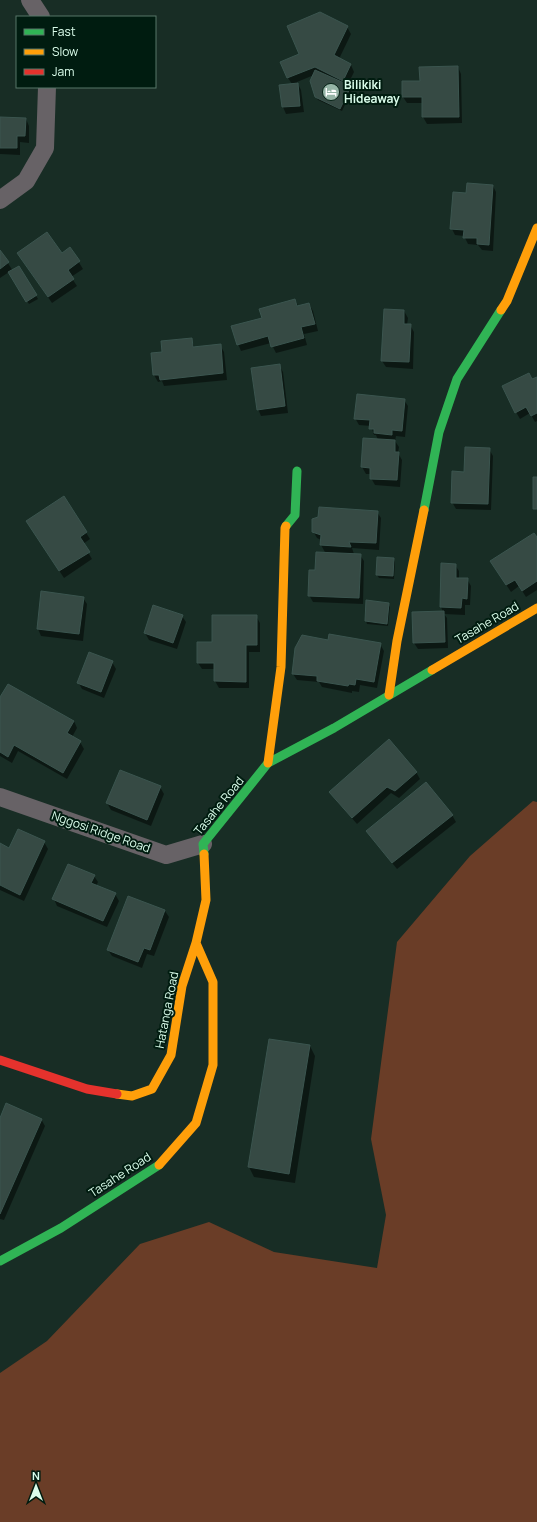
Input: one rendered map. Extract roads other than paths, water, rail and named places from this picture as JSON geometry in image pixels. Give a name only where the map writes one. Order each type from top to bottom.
[{"type":"street","points":[[30,0],[40,16]]},
{"type":"street","points":[[0,200],[26,181],[45,148],[47,88]]},
{"type":"street","points":[[389,695],[397,641],[439,432],[457,379],[507,301],[537,228]]},
{"type":"street","points":[[268,763],[281,667],[285,528],[295,515],[297,471]]},
{"type":"street","name":"Tasahe Road","points":[[0,1261],[61,1228],[160,1164],[196,1123],[213,1065],[213,982],[196,943],[206,900],[203,844],[268,763],[334,728],[537,608]]},
{"type":"street","name":"Nggosi Ridge Road","points":[[0,797],[166,855],[203,844]]},
{"type":"street","name":"Hatanga Road","points":[[0,1060],[88,1089],[132,1096],[152,1089],[171,1055],[182,986],[196,943]]},
{"type":"place","name":"Bilikiki Hideaway","points":[[331,92]]}]
